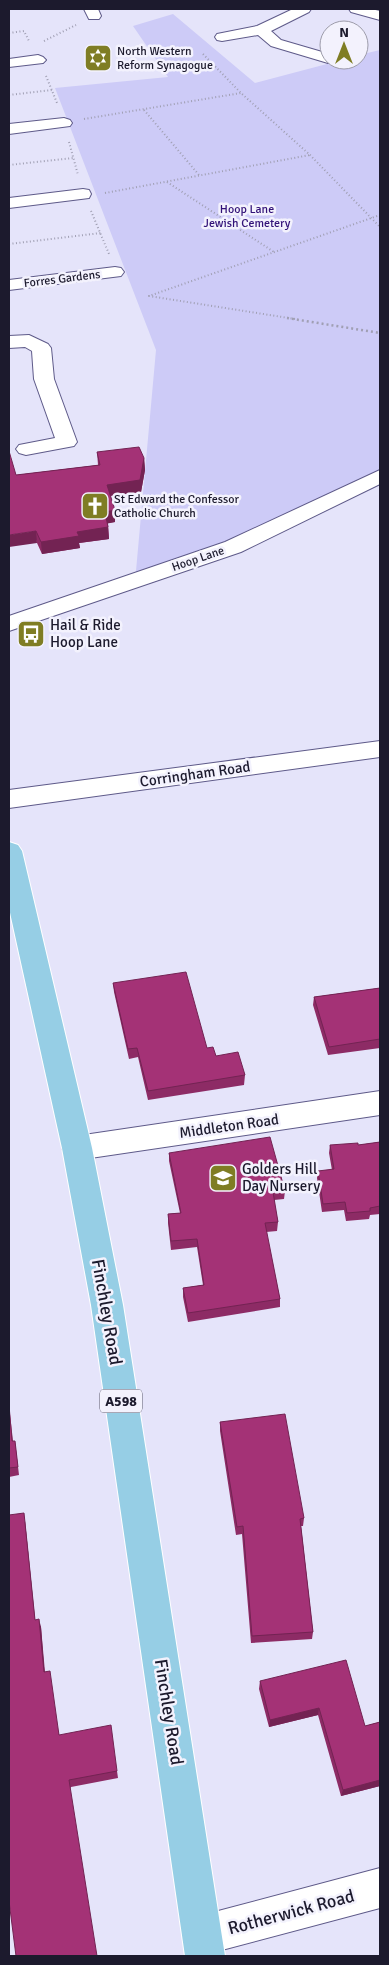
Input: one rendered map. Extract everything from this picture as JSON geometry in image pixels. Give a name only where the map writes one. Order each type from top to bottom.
[{"type":"main road","name":"Finchley Road","points":[[9,851],[77,1148],[107,1305],[204,1946]]},
{"type":"street","points":[[222,37],[261,30],[304,9]]},
{"type":"street","points":[[356,9],[380,16]]},
{"type":"street","points":[[261,30],[276,43],[319,55]]},
{"type":"street","points":[[9,63],[38,60]]},
{"type":"street","points":[[9,128],[64,123]]},
{"type":"street","points":[[9,203],[84,194]]},
{"type":"street","name":"Forres Gardens","points":[[9,285],[116,272]]},
{"type":"street","points":[[9,342],[29,340],[41,348],[44,379],[67,442],[26,448]]},
{"type":"street","name":"Hoop Lane","points":[[9,624],[233,547],[380,476]]},
{"type":"street","name":"Corringham Road","points":[[9,799],[380,749]]},
{"type":"street","name":"Middleton Road","points":[[77,1148],[380,1103]]},
{"type":"street","name":"Rotherwick Road","points":[[204,1946],[380,1888]]},
{"type":"path","points":[[41,43],[92,12]]},
{"type":"path","points":[[203,54],[241,93],[310,155],[380,227]]},
{"type":"path","points":[[9,95],[52,90]]},
{"type":"path","points":[[81,119],[241,93]]},
{"type":"path","points":[[143,109],[199,175]]},
{"type":"path","points":[[104,193],[310,155]]},
{"type":"path","points":[[9,165],[73,158]]},
{"type":"path","points":[[167,181],[274,252]]},
{"type":"path","points":[[380,216],[149,296],[380,333]]},
{"type":"path","points":[[9,244],[101,233]]},
{"type":"green space","name":"Hoop Lane Jewish Cemetery","points":[[173,14],[255,83],[319,66],[319,70],[369,70],[369,53],[380,50],[380,476],[135,582],[156,350],[55,88],[168,77],[133,26]]},
{"type":"building","name":"St Edward the Confessor Catholic Church","points":[[139,447],[144,458],[140,480],[107,485],[115,510],[105,512],[108,527],[77,532],[79,536],[41,542],[36,531],[9,535],[9,451],[16,475],[100,465],[97,452]]},
{"type":"building","points":[[186,972],[207,1048],[213,1047],[216,1056],[238,1052],[245,1075],[148,1091],[137,1048],[128,1049],[113,983]]},
{"type":"building","points":[[380,988],[380,1039],[329,1047],[314,997]]},
{"type":"building","points":[[270,1137],[285,1191],[273,1192],[278,1222],[265,1223],[280,1299],[188,1313],[183,1288],[204,1285],[197,1239],[171,1241],[168,1214],[181,1213],[169,1153]]},
{"type":"building","points":[[380,1142],[380,1206],[370,1208],[370,1211],[347,1213],[345,1202],[323,1204],[318,1171],[334,1169],[330,1145],[358,1143],[358,1145]]},
{"type":"building","points":[[9,1405],[12,1441],[15,1441],[18,1467],[9,1468]]},
{"type":"building","points":[[285,1414],[304,1518],[300,1519],[313,1632],[252,1636],[243,1526],[237,1527],[220,1422]]},
{"type":"building","points":[[24,1513],[35,1620],[39,1619],[44,1672],[50,1671],[59,1735],[111,1725],[117,1771],[69,1780],[97,1956],[16,1956],[9,1901],[9,1515]]},
{"type":"building","points":[[346,1660],[365,1726],[380,1722],[380,1780],[343,1790],[319,1708],[270,1720],[260,1681]]},
{"type":"place","name":"North Western Reform Synagogue","points":[[98,58]]},
{"type":"place","name":"St Edward the Confessor Catholic Church","points":[[95,506]]},
{"type":"place","name":"Hail & Ride Hoop Lane","points":[[31,634]]},
{"type":"place","name":"Golders Hill Day Nursery","points":[[223,1178]]}]
